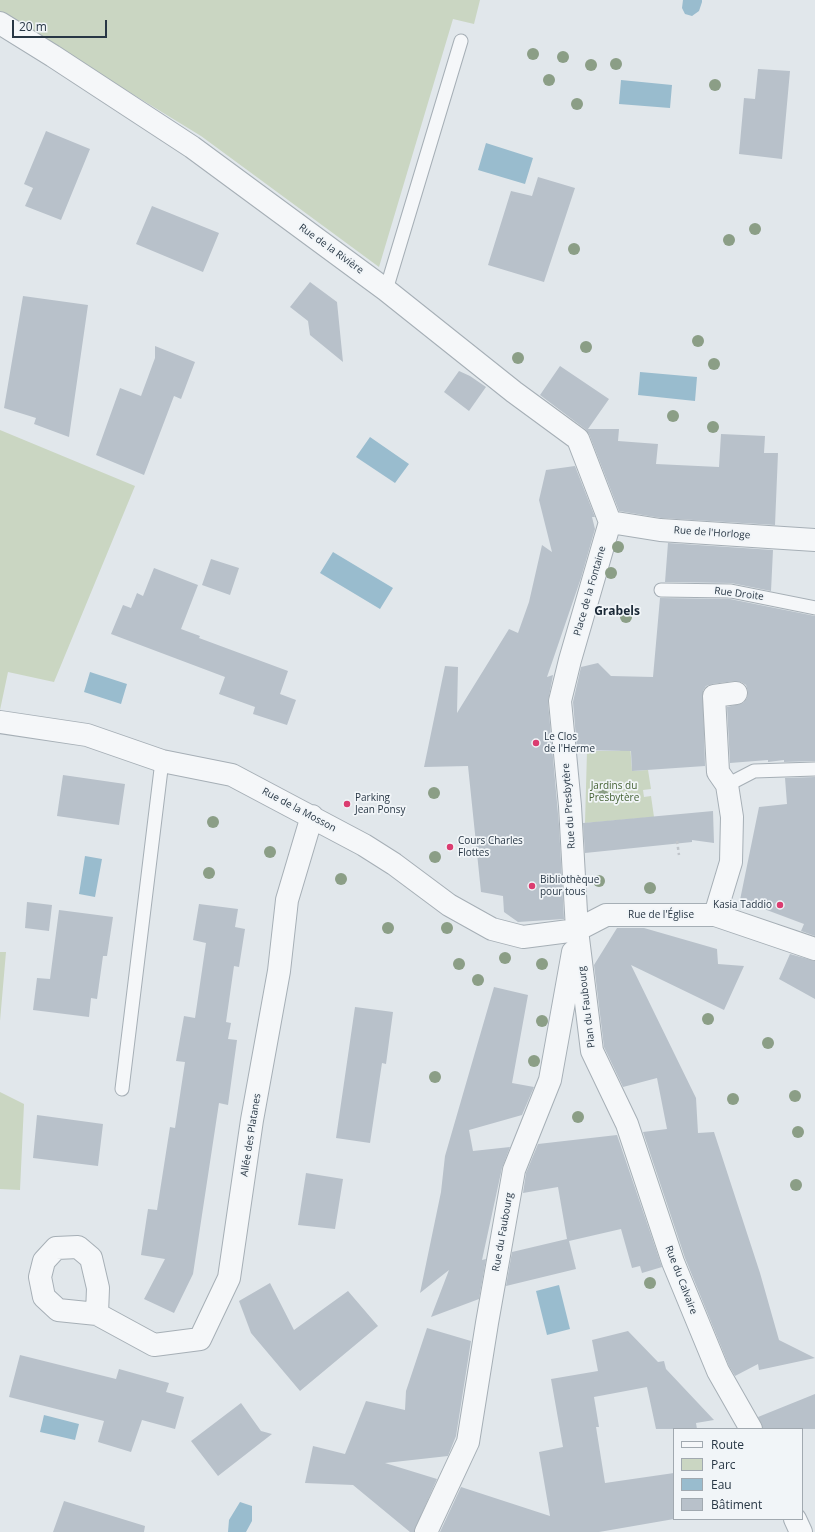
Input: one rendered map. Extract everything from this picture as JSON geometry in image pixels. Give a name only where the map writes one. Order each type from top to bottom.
[{"type":"street","name":"Rue de la Rivière","points":[[0,23],[54,56],[192,147],[386,290],[514,392],[578,439],[610,522]]},
{"type":"street","name":"Rue de l'Horloge","points":[[610,522],[660,530],[815,540]]},
{"type":"street","name":"Place de la Fontaine","points":[[570,660],[610,522]]},
{"type":"street","name":"Rue du Presbytère","points":[[570,660],[560,701],[570,806],[577,930]]},
{"type":"street","points":[[715,915],[731,862],[732,817],[727,785],[718,772],[714,696],[736,693]]},
{"type":"street","name":"Rue de la Mosson","points":[[0,722],[87,735],[162,760],[232,775],[312,816],[394,864],[449,905],[492,929],[523,937],[577,930]]},
{"type":"street","name":"Allée des Platanes","points":[[96,1314],[154,1346],[200,1340],[229,1278],[252,1120],[279,971],[287,900],[312,816]]},
{"type":"street","name":"Rue de l'Église","points":[[577,930],[606,915],[715,915],[815,949]]},
{"type":"street","name":"Plan du Faubourg","points":[[577,930],[592,1051],[627,1124]]},
{"type":"street","name":"Rue du Faubourg","points":[[426,1532],[468,1442],[514,1170],[550,1080],[577,930]]},
{"type":"street","name":"Rue du Calvaire","points":[[627,1124],[673,1262],[718,1371],[750,1428]]},
{"type":"street","points":[[795,1520],[801,1532]]},
{"type":"lane","points":[[386,290],[461,41]]},
{"type":"lane","name":"Rue Droite","points":[[662,590],[731,591],[815,608]]},
{"type":"lane","points":[[122,1089],[162,760]]},
{"type":"lane","points":[[727,785],[754,771],[815,769]]},
{"type":"path","points":[[678,841],[679,855]]},
{"type":"green space","points":[[0,0],[480,0],[474,24],[453,19],[379,267],[201,136],[0,13]]},
{"type":"green space","points":[[0,430],[135,486],[54,682],[8,672],[0,710]]},
{"type":"green space","name":"Jardins du Presbytère","points":[[630,744],[632,771],[648,770],[651,789],[643,790],[644,797],[651,796],[654,817],[585,823],[587,751],[619,751]]},
{"type":"green space","points":[[0,952],[6,952],[0,1021]]},
{"type":"green space","points":[[0,1092],[24,1104],[20,1190],[0,1189]]},
{"type":"water","points":[[683,0],[702,0],[699,11],[692,16],[685,14],[682,8]]},
{"type":"water","points":[[621,80],[672,85],[670,108],[619,104]]},
{"type":"water","points":[[486,143],[533,158],[525,184],[478,170]]},
{"type":"water","points":[[640,372],[697,377],[695,401],[638,395]]},
{"type":"water","points":[[370,437],[409,464],[395,483],[356,457]]},
{"type":"water","points":[[333,552],[393,588],[380,609],[320,573]]},
{"type":"water","points":[[90,672],[127,684],[121,704],[84,692]]},
{"type":"water","points":[[85,856],[102,859],[95,897],[79,894]]},
{"type":"water","points":[[559,1285],[570,1329],[547,1335],[536,1291]]},
{"type":"water","points":[[44,1415],[79,1424],[75,1440],[40,1432]]},
{"type":"water","points":[[240,1502],[252,1506],[252,1521],[246,1532],[228,1532],[229,1520]]},
{"type":"building","points":[[758,69],[790,71],[782,159],[739,154],[744,98],[755,99]]},
{"type":"building","points":[[46,131],[90,149],[61,220],[25,206],[33,188],[24,184]]},
{"type":"building","points":[[538,177],[575,188],[544,282],[488,265],[511,191],[532,196]]},
{"type":"building","points":[[152,206],[219,233],[203,272],[136,244]]},
{"type":"building","points":[[310,282],[337,302],[343,362],[310,335],[308,321],[290,307]]},
{"type":"building","points":[[23,296],[88,305],[69,437],[34,424],[36,418],[4,408]]},
{"type":"building","points":[[155,346],[195,362],[181,399],[174,396],[144,475],[96,455],[120,388],[141,396],[155,358]]},
{"type":"building","points":[[560,366],[609,399],[588,429],[619,429],[618,441],[658,444],[656,464],[719,467],[721,434],[765,436],[764,453],[778,453],[775,525],[661,518],[619,511],[589,434],[585,429],[540,395]]},
{"type":"building","points":[[459,371],[470,376],[486,387],[469,411],[444,392]]},
{"type":"building","points":[[575,466],[595,517],[592,517],[595,529],[581,578],[547,677],[553,675],[548,702],[559,825],[564,919],[518,922],[504,912],[503,896],[481,892],[468,766],[424,767],[445,666],[458,667],[457,713],[509,629],[518,633],[529,602],[542,545],[552,552],[539,500],[546,470]]},
{"type":"building","points":[[668,543],[773,550],[771,591],[731,583],[665,582]]},
{"type":"building","points":[[211,559],[239,568],[230,595],[202,585]]},
{"type":"building","points":[[154,568],[198,585],[181,629],[200,636],[199,638],[288,671],[280,694],[296,700],[287,725],[253,714],[255,707],[219,694],[225,677],[111,634],[123,605],[131,608],[137,593],[143,596]]},
{"type":"building","points":[[660,598],[730,599],[815,616],[815,761],[784,762],[784,760],[768,762],[768,760],[730,763],[727,707],[743,703],[747,698],[748,692],[746,685],[735,681],[712,684],[706,686],[703,691],[705,766],[632,771],[631,751],[577,750],[573,702],[581,667],[598,663],[611,676],[653,677]]},
{"type":"building","points":[[63,775],[125,784],[119,825],[57,816]]},
{"type":"building","points":[[815,777],[815,936],[801,931],[804,924],[740,900],[759,807],[787,804],[785,778]]},
{"type":"building","points":[[713,811],[714,843],[692,840],[692,842],[585,853],[583,823]]},
{"type":"building","points":[[27,902],[52,905],[49,931],[25,928]]},
{"type":"building","points":[[199,904],[238,909],[235,927],[245,929],[239,967],[234,966],[226,1022],[231,1023],[228,1039],[237,1040],[228,1105],[219,1103],[193,1274],[174,1313],[144,1299],[165,1259],[141,1255],[148,1209],[157,1210],[170,1127],[175,1128],[185,1062],[176,1061],[184,1016],[195,1018],[206,943],[193,940]]},
{"type":"building","points":[[59,910],[113,917],[107,956],[103,956],[97,999],[91,998],[89,1017],[33,1010],[37,978],[50,979]]},
{"type":"building","points":[[617,928],[644,928],[717,949],[718,964],[744,966],[724,1010],[631,965],[696,1098],[698,1133],[714,1132],[760,1273],[779,1340],[815,1358],[759,1370],[758,1364],[735,1376],[729,1366],[685,1258],[643,1132],[667,1129],[657,1078],[623,1087],[604,1047],[594,965]]},
{"type":"building","points":[[790,954],[815,961],[815,999],[779,979]]},
{"type":"building","points":[[494,987],[528,995],[512,1083],[534,1087],[522,1115],[469,1130],[473,1151],[510,1147],[502,1168],[482,1260],[486,1259],[479,1299],[431,1317],[449,1270],[420,1293],[441,1192],[445,1156]]},
{"type":"building","points":[[355,1007],[393,1012],[386,1064],[382,1063],[370,1143],[336,1138]]},
{"type":"building","points":[[37,1115],[103,1124],[98,1166],[33,1158]]},
{"type":"building","points":[[617,1135],[662,1267],[642,1273],[640,1266],[632,1268],[621,1229],[569,1241],[576,1269],[506,1286],[512,1252],[567,1239],[558,1187],[523,1193],[526,1173],[538,1144]]},
{"type":"building","points":[[306,1173],[343,1179],[335,1229],[298,1225]]},
{"type":"building","points":[[270,1283],[294,1330],[348,1291],[378,1326],[300,1391],[251,1333],[239,1301]]},
{"type":"building","points":[[427,1328],[471,1341],[456,1436],[448,1456],[385,1463],[437,1479],[414,1532],[410,1532],[353,1485],[305,1483],[313,1446],[345,1454],[366,1401],[405,1410],[406,1391]]},
{"type":"building","points":[[628,1331],[658,1362],[664,1361],[666,1369],[714,1420],[696,1423],[697,1428],[656,1429],[647,1387],[594,1397],[599,1427],[596,1427],[605,1483],[673,1473],[673,1519],[599,1532],[440,1532],[461,1487],[550,1516],[539,1452],[563,1447],[551,1379],[598,1371],[592,1340]]},
{"type":"building","points":[[20,1355],[116,1379],[119,1369],[169,1383],[166,1392],[184,1397],[175,1429],[142,1420],[131,1452],[98,1442],[104,1421],[9,1397]]},
{"type":"building","points":[[815,1394],[815,1429],[763,1428],[758,1417]]},
{"type":"building","points":[[241,1403],[261,1431],[272,1434],[218,1476],[191,1441]]},
{"type":"building","points":[[64,1501],[145,1526],[144,1532],[53,1532]]},
{"type":"place","name":"Le Clos de l'Herme","points":[[536,743]]},
{"type":"place","name":"Parking Jean Ponsy","points":[[347,804]]},
{"type":"place","name":"Cours Charles Flottes","points":[[450,847]]},
{"type":"place","name":"Bibliothèque pour tous","points":[[532,886]]},
{"type":"place","name":"Kasia Taddio","points":[[780,905]]},
{"type":"district","name":"Grabels","points":[[617,612]]}]
